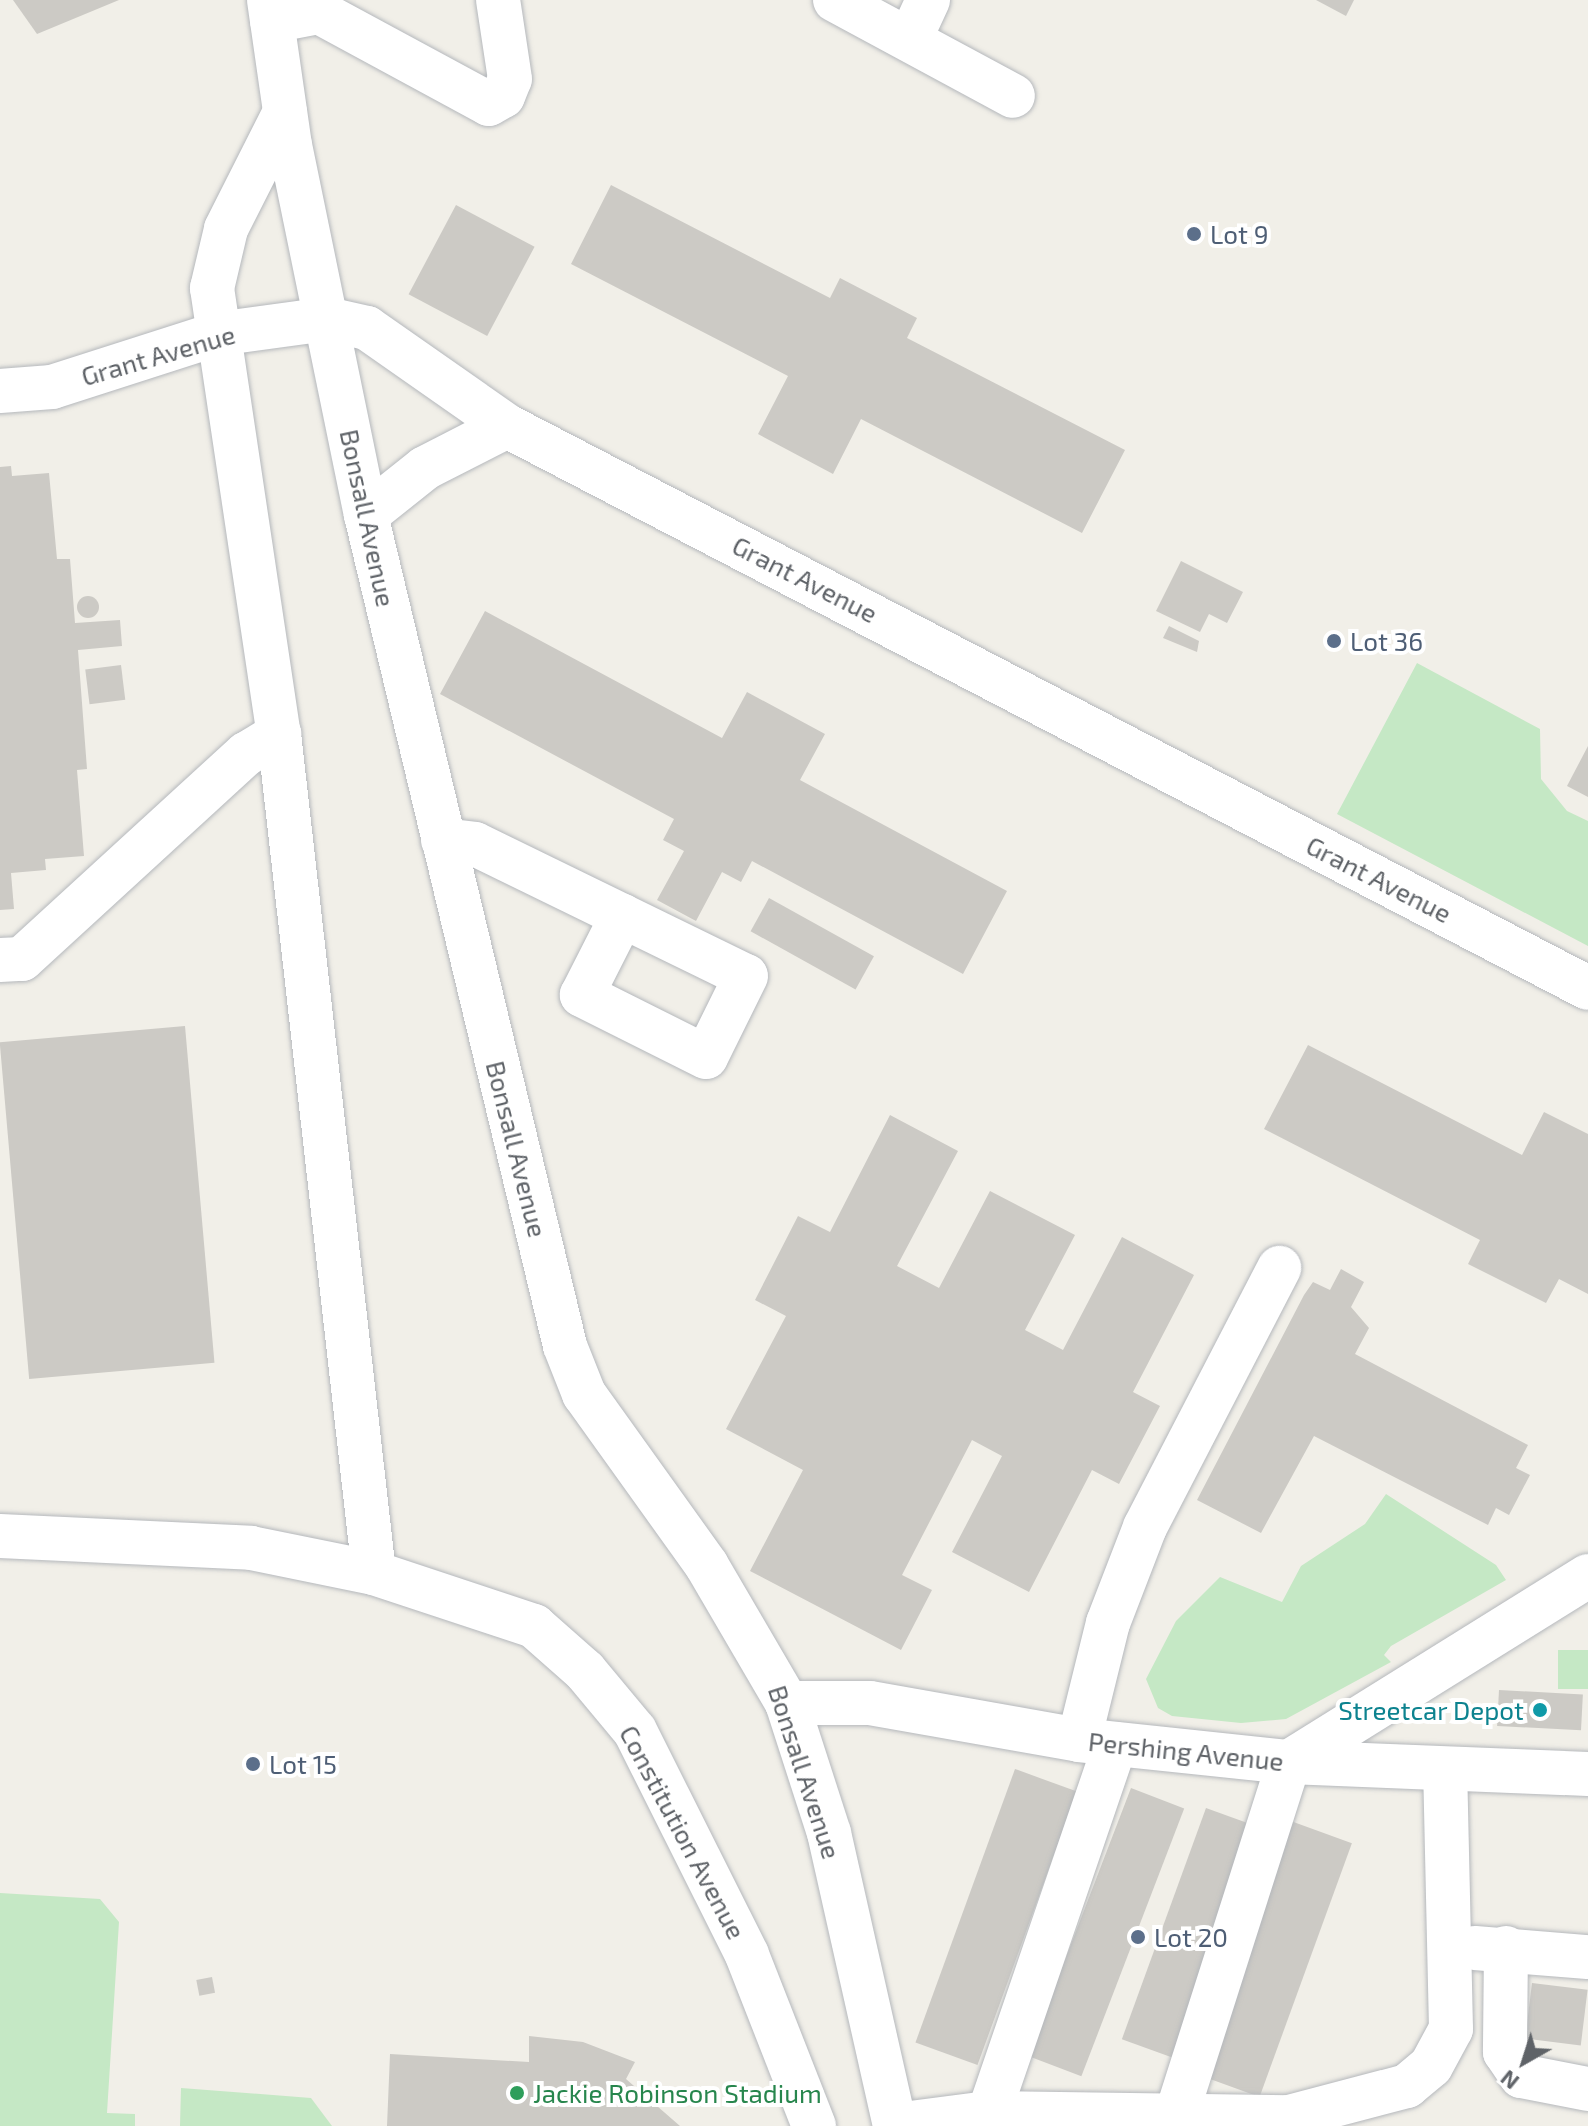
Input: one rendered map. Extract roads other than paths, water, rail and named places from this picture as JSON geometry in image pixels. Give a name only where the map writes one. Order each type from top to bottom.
[{"type":"street","points":[[271,10],[319,12],[489,104],[503,96],[510,79],[498,0]]},
{"type":"street","points":[[835,0],[1013,96]]},
{"type":"street","points":[[910,39],[928,0]]},
{"type":"street","name":"Bonsall Avenue","points":[[271,10],[285,112],[366,515],[574,1370],[732,1605],[787,1703],[829,1833],[895,2126]]},
{"type":"street","points":[[285,112],[226,229],[212,288],[279,734],[374,1573]]},
{"type":"street","name":"Grant Avenue","points":[[0,391],[52,387],[217,334],[327,319],[367,328],[507,426],[1588,988]]},
{"type":"street","points":[[366,515],[425,468],[507,426]]},
{"type":"street","points":[[0,960],[22,959],[246,754],[279,734]]},
{"type":"street","points":[[443,840],[475,844],[622,916]]},
{"type":"street","points":[[989,2113],[1097,1742],[1108,1623],[1145,1527],[1279,1268]]},
{"type":"street","name":"Constitution Avenue","points":[[0,1536],[251,1548],[374,1573],[534,1626],[585,1671],[635,1731],[747,1955],[814,2126]]},
{"type":"street","points":[[1175,2119],[1289,1762],[1588,1576]]},
{"type":"street","name":"Pershing Avenue","points":[[787,1703],[870,1703],[1097,1742],[1289,1762],[1445,1774],[1588,1774]]},
{"type":"street","points":[[895,2126],[989,2113],[1175,2119],[1289,2117],[1407,2086],[1431,2066],[1451,2029],[1453,1948],[1445,1774]]},
{"type":"street","points":[[1453,1948],[1506,1948],[1588,1957]]},
{"type":"street","points":[[1506,1948],[1505,2052],[1521,2076],[1588,2089]]},
{"type":"place","name":"Lot 9","points":[[1194,234]]},
{"type":"place","name":"Lot 36","points":[[1334,641]]},
{"type":"place","name":"Streetcar Depot","points":[[1540,1710]]},
{"type":"place","name":"Lot 15","points":[[253,1764]]},
{"type":"place","name":"Lot 20","points":[[1138,1937]]},
{"type":"place","name":"Jackie Robinson Stadium","points":[[517,2093]]}]
